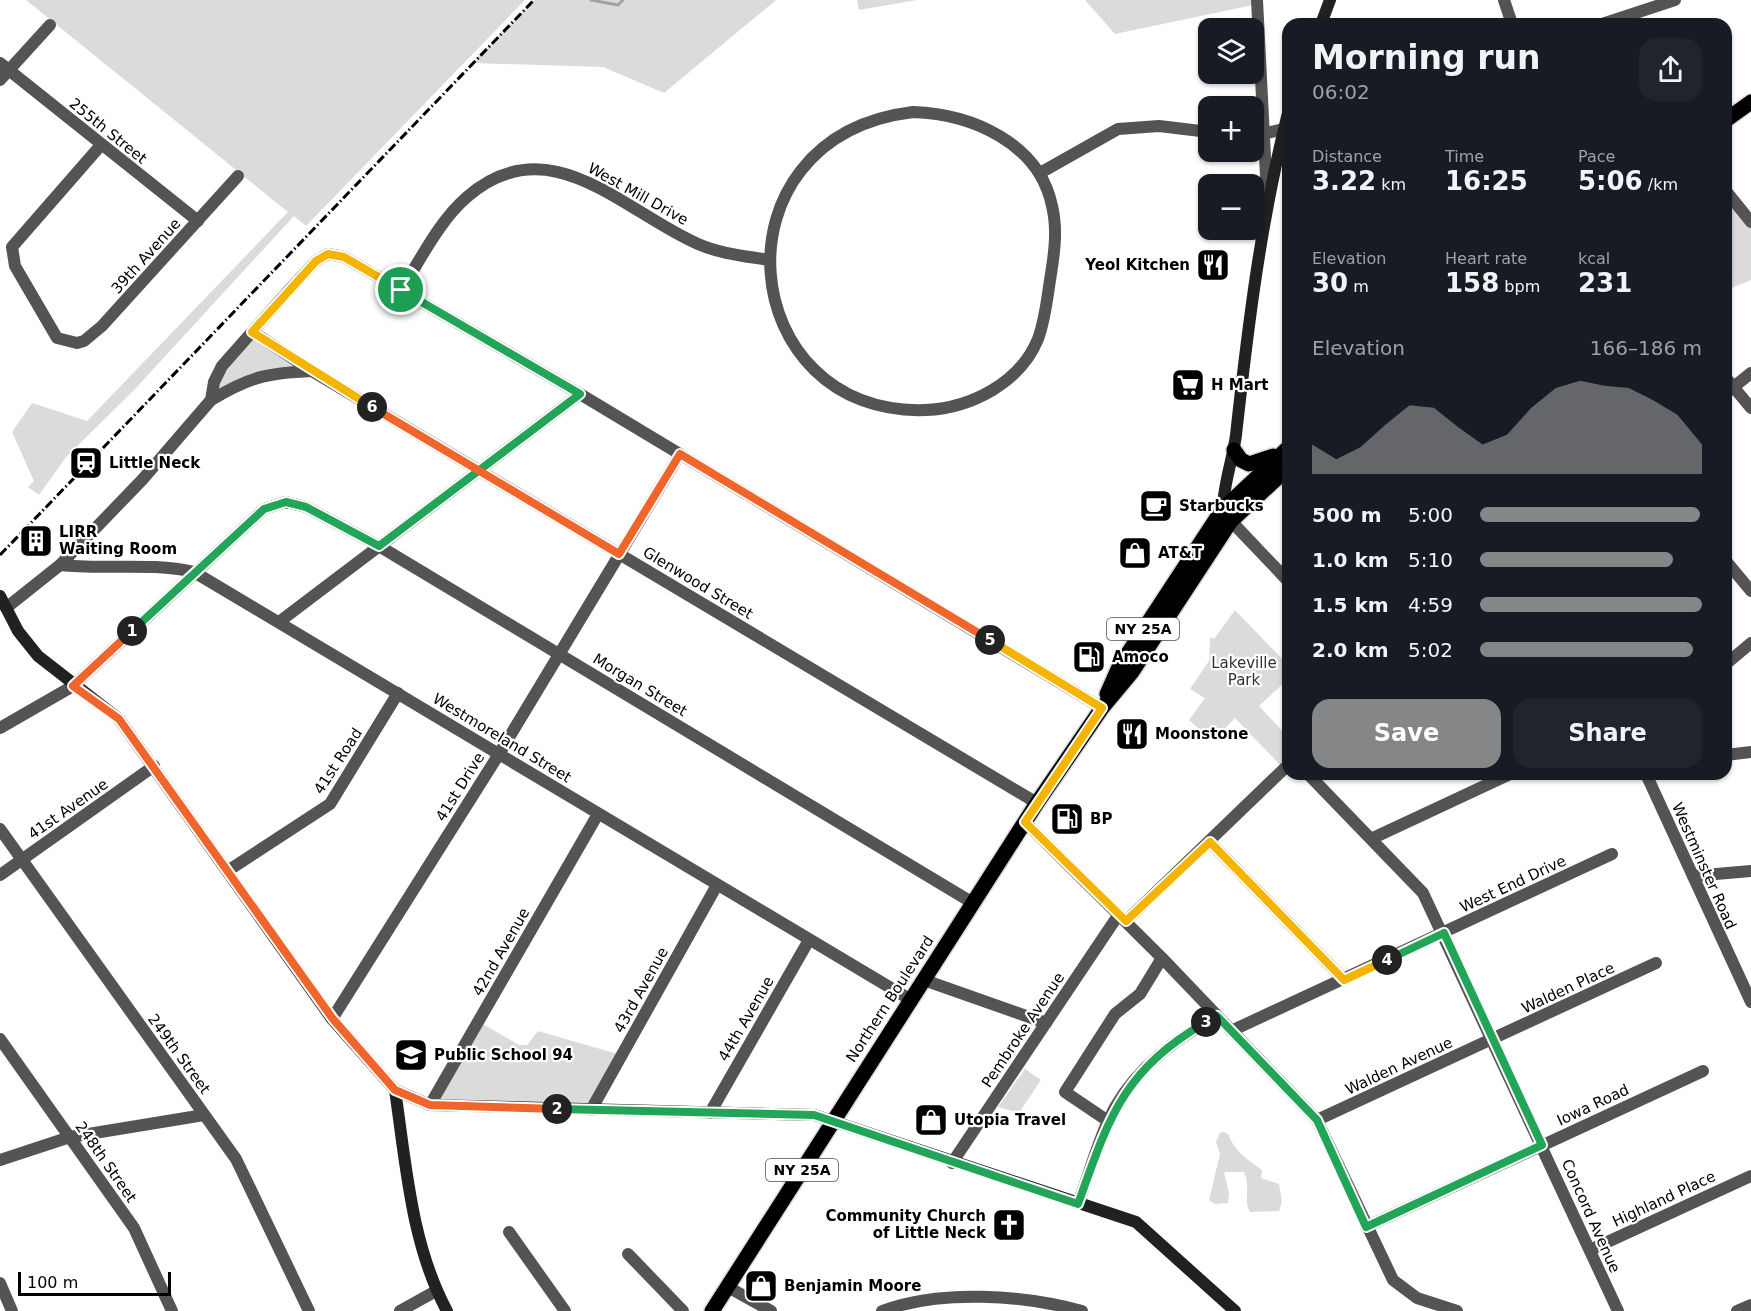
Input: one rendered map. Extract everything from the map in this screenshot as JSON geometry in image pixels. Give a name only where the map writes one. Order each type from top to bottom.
[{"type":"main road","points":[[1732,116],[1751,102]]},
{"type":"main road","points":[[1234,450],[1241,460],[1249,464],[1264,461],[1282,452]]},
{"type":"main road","name":"Northern Boulevard","points":[[712,1311],[1037,803],[1102,708],[1119,667],[1226,516],[1282,453]]},
{"type":"main road","name":"Northern Boulevard","points":[[1226,516],[1282,473]]},
{"type":"street","points":[[1257,0],[1259,96]]},
{"type":"street","points":[[1323,18],[1330,0]]},
{"type":"street","points":[[1504,0],[1510,18]]},
{"type":"street","points":[[1613,18],[1636,6],[1675,0]]},
{"type":"street","points":[[0,80],[5,66],[50,25]]},
{"type":"street","name":"255th Street","points":[[5,66],[198,221]]},
{"type":"street","points":[[913,112],[963,118],[1000,136],[1022,153],[1040,173],[1053,208],[1055,236],[1043,323],[1037,341],[1012,377],[975,399],[949,407],[906,410],[865,400],[828,379],[798,349],[775,305],[769,260],[773,225],[787,191],[818,153],[832,140],[864,122],[888,115],[913,112]]},
{"type":"street","points":[[1040,173],[1118,129],[1159,126],[1198,131]]},
{"type":"street","points":[[1264,135],[1282,130]]},
{"type":"street","points":[[1282,143],[1267,197],[1226,516],[1282,575]]},
{"type":"street","name":"39th Avenue","points":[[101,145],[15,242],[12,254],[15,266],[57,338],[69,343],[84,341],[102,326],[238,177]]},
{"type":"street","points":[[1263,162],[1267,197]]},
{"type":"street","name":"West Mill Drive","points":[[401,290],[450,214],[466,197],[502,177],[532,170],[561,172],[590,181],[697,243],[728,254],[769,260]]},
{"type":"street","points":[[1732,198],[1751,222]]},
{"type":"street","points":[[211,400],[214,382],[222,366],[316,261],[328,254],[344,257],[580,394],[1102,708]]},
{"type":"street","name":"Glenwood Street","points":[[252,332],[312,372],[1037,803]]},
{"type":"street","points":[[6,608],[60,566],[141,482],[211,400],[243,381],[260,375],[312,372]]},
{"type":"street","points":[[1732,384],[1751,373]]},
{"type":"street","points":[[1732,389],[1751,408]]},
{"type":"street","points":[[279,622],[580,394]]},
{"type":"street","name":"41st Drive","points":[[333,1019],[499,754],[680,454]]},
{"type":"street","name":"Morgan Street","points":[[194,572],[264,509],[286,502],[306,507],[379,546],[974,903]]},
{"type":"street","name":"Westmoreland Street","points":[[60,566],[102,568],[156,565],[194,572],[911,1000]]},
{"type":"street","points":[[1732,568],[1751,591]]},
{"type":"street","points":[[0,728],[73,686],[194,572]]},
{"type":"street","points":[[0,596],[27,645],[73,686],[119,719],[229,870],[333,1019],[395,1090],[430,1105],[811,1115],[1136,1222],[1235,1311]]},
{"type":"street","points":[[1732,659],[1751,643]]},
{"type":"street","name":"41st Road","points":[[229,870],[330,804],[398,693]]},
{"type":"street","points":[[1732,754],[1751,752]]},
{"type":"street","name":"41st Avenue","points":[[0,875],[154,766]]},
{"type":"street","name":"Pembroke Avenue","points":[[952,1163],[1046,1023],[1122,918],[1210,842],[1282,771]]},
{"type":"street","name":"Concord Avenue","points":[[1314,780],[1422,890],[1618,1311]]},
{"type":"street","points":[[1373,838],[1497,780]]},
{"type":"street","name":"Westminster Road","points":[[1649,780],[1751,1002]]},
{"type":"street","name":"42nd Avenue","points":[[430,1105],[598,814]]},
{"type":"street","points":[[1025,822],[1162,958],[1317,1120],[1387,1272],[1400,1287],[1417,1298],[1457,1311]]},
{"type":"street","name":"249th Street","points":[[0,829],[236,1159],[309,1311]]},
{"type":"street","points":[[1210,842],[1344,980]]},
{"type":"street","name":"West End Drive","points":[[1231,1031],[1612,854]]},
{"type":"street","points":[[1693,876],[1751,871]]},
{"type":"street","name":"43rd Avenue","points":[[591,1110],[717,885]]},
{"type":"street","name":"44th Avenue","points":[[710,1113],[809,940]]},
{"type":"street","points":[[1108,1121],[1065,1092],[1115,1014],[1140,994],[1162,958]]},
{"type":"street","name":"Walden Place","points":[[1493,1039],[1656,963]]},
{"type":"street","points":[[924,980],[1046,1023]]},
{"type":"street","points":[[1078,1204],[1108,1121],[1119,1100],[1143,1070],[1183,1036],[1217,1016]]},
{"type":"street","name":"248th Street","points":[[0,1039],[134,1228],[172,1311]]},
{"type":"street","name":"Walden Avenue","points":[[1317,1120],[1493,1039]]},
{"type":"street","name":"Iowa Road","points":[[1366,1227],[1703,1071]]},
{"type":"street","points":[[395,1090],[416,1228],[436,1291],[447,1311]]},
{"type":"street","points":[[0,1160],[70,1137],[204,1115]]},
{"type":"street","name":"Highland Place","points":[[1590,1250],[1751,1176]]},
{"type":"street","points":[[509,1232],[565,1311]]},
{"type":"street","points":[[628,1254],[683,1311]]},
{"type":"street","points":[[0,1283],[12,1311]]},
{"type":"street","points":[[728,1287],[771,1311]]},
{"type":"street","points":[[400,1311],[436,1291]]},
{"type":"street","points":[[882,1311],[899,1305],[978,1296],[1082,1311]]},
{"type":"street","points":[[1737,1311],[1751,1305]]},
{"type":"green space","points":[[26,0],[525,0],[306,226],[294,216],[136,388],[66,457],[39,495],[28,487],[34,481],[12,432],[32,403],[87,421],[288,212]]},
{"type":"green space","points":[[534,0],[776,0],[664,93],[603,67],[472,63]]},
{"type":"green space","points":[[857,0],[917,0],[859,10]]},
{"type":"green space","points":[[1085,0],[1257,0],[1258,4],[1115,34]]},
{"type":"green space","points":[[1732,203],[1751,222],[1751,280],[1732,288]]},
{"type":"green space","points":[[253,332],[312,371],[279,373],[211,400],[214,382]]},
{"type":"green space","name":"Lakeville Park","points":[[1235,610],[1282,659],[1282,685],[1259,706],[1282,731],[1282,767],[1235,718],[1213,741],[1189,720],[1205,698],[1190,689],[1209,661],[1210,637],[1214,639]]},
{"type":"green space","points":[[478,1021],[519,1045],[527,1045],[538,1031],[621,1055],[591,1110],[430,1105]]},
{"type":"green space","points":[[1025,1069],[1041,1080],[1019,1113],[998,1107]]},
{"type":"green space","points":[[1220,1133],[1228,1134],[1242,1155],[1262,1170],[1261,1178],[1279,1184],[1282,1202],[1279,1211],[1250,1212],[1244,1172],[1224,1172],[1229,1193],[1228,1203],[1215,1204],[1209,1200],[1220,1154],[1216,1142]]},
{"type":"waterway","points":[[591,0],[618,5],[623,0]]},
{"type":"railway","points":[[0,555],[534,0]]},
{"type":"place","name":"Yeol Kitchen","points":[[1213,265]]},
{"type":"place","name":"H Mart","points":[[1188,385]]},
{"type":"place","name":"Little Neck","points":[[86,463]]},
{"type":"place","name":"Starbucks","points":[[1156,506]]},
{"type":"place","name":"LIRR Waiting Room","points":[[36,541]]},
{"type":"place","name":"AT&T","points":[[1135,553]]},
{"type":"place","name":"Amoco","points":[[1089,657]]},
{"type":"place","name":"Moonstone","points":[[1132,734]]},
{"type":"place","name":"BP","points":[[1067,819]]},
{"type":"place","name":"Public School 94","points":[[411,1055]]},
{"type":"place","name":"Utopia Travel","points":[[931,1120]]},
{"type":"place","name":"Community Church of Little Neck","points":[[1009,1225]]},
{"type":"place","name":"Benjamin Moore","points":[[761,1286]]},
{"type":"route","points":[[401,290],[344,257],[328,254],[316,261],[252,332],[312,372],[480,470],[619,554],[680,454],[1102,708],[1025,822],[1126,921],[1210,842],[1344,980],[1444,933],[1542,1145],[1366,1227],[1317,1120],[1217,1016],[1183,1036],[1164,1051],[1128,1087],[1108,1121],[1078,1204],[814,1115],[430,1105],[395,1090],[333,1019],[229,870],[119,719],[73,686],[264,509],[286,502],[306,507],[379,546],[480,470],[580,394],[401,290]]}]
